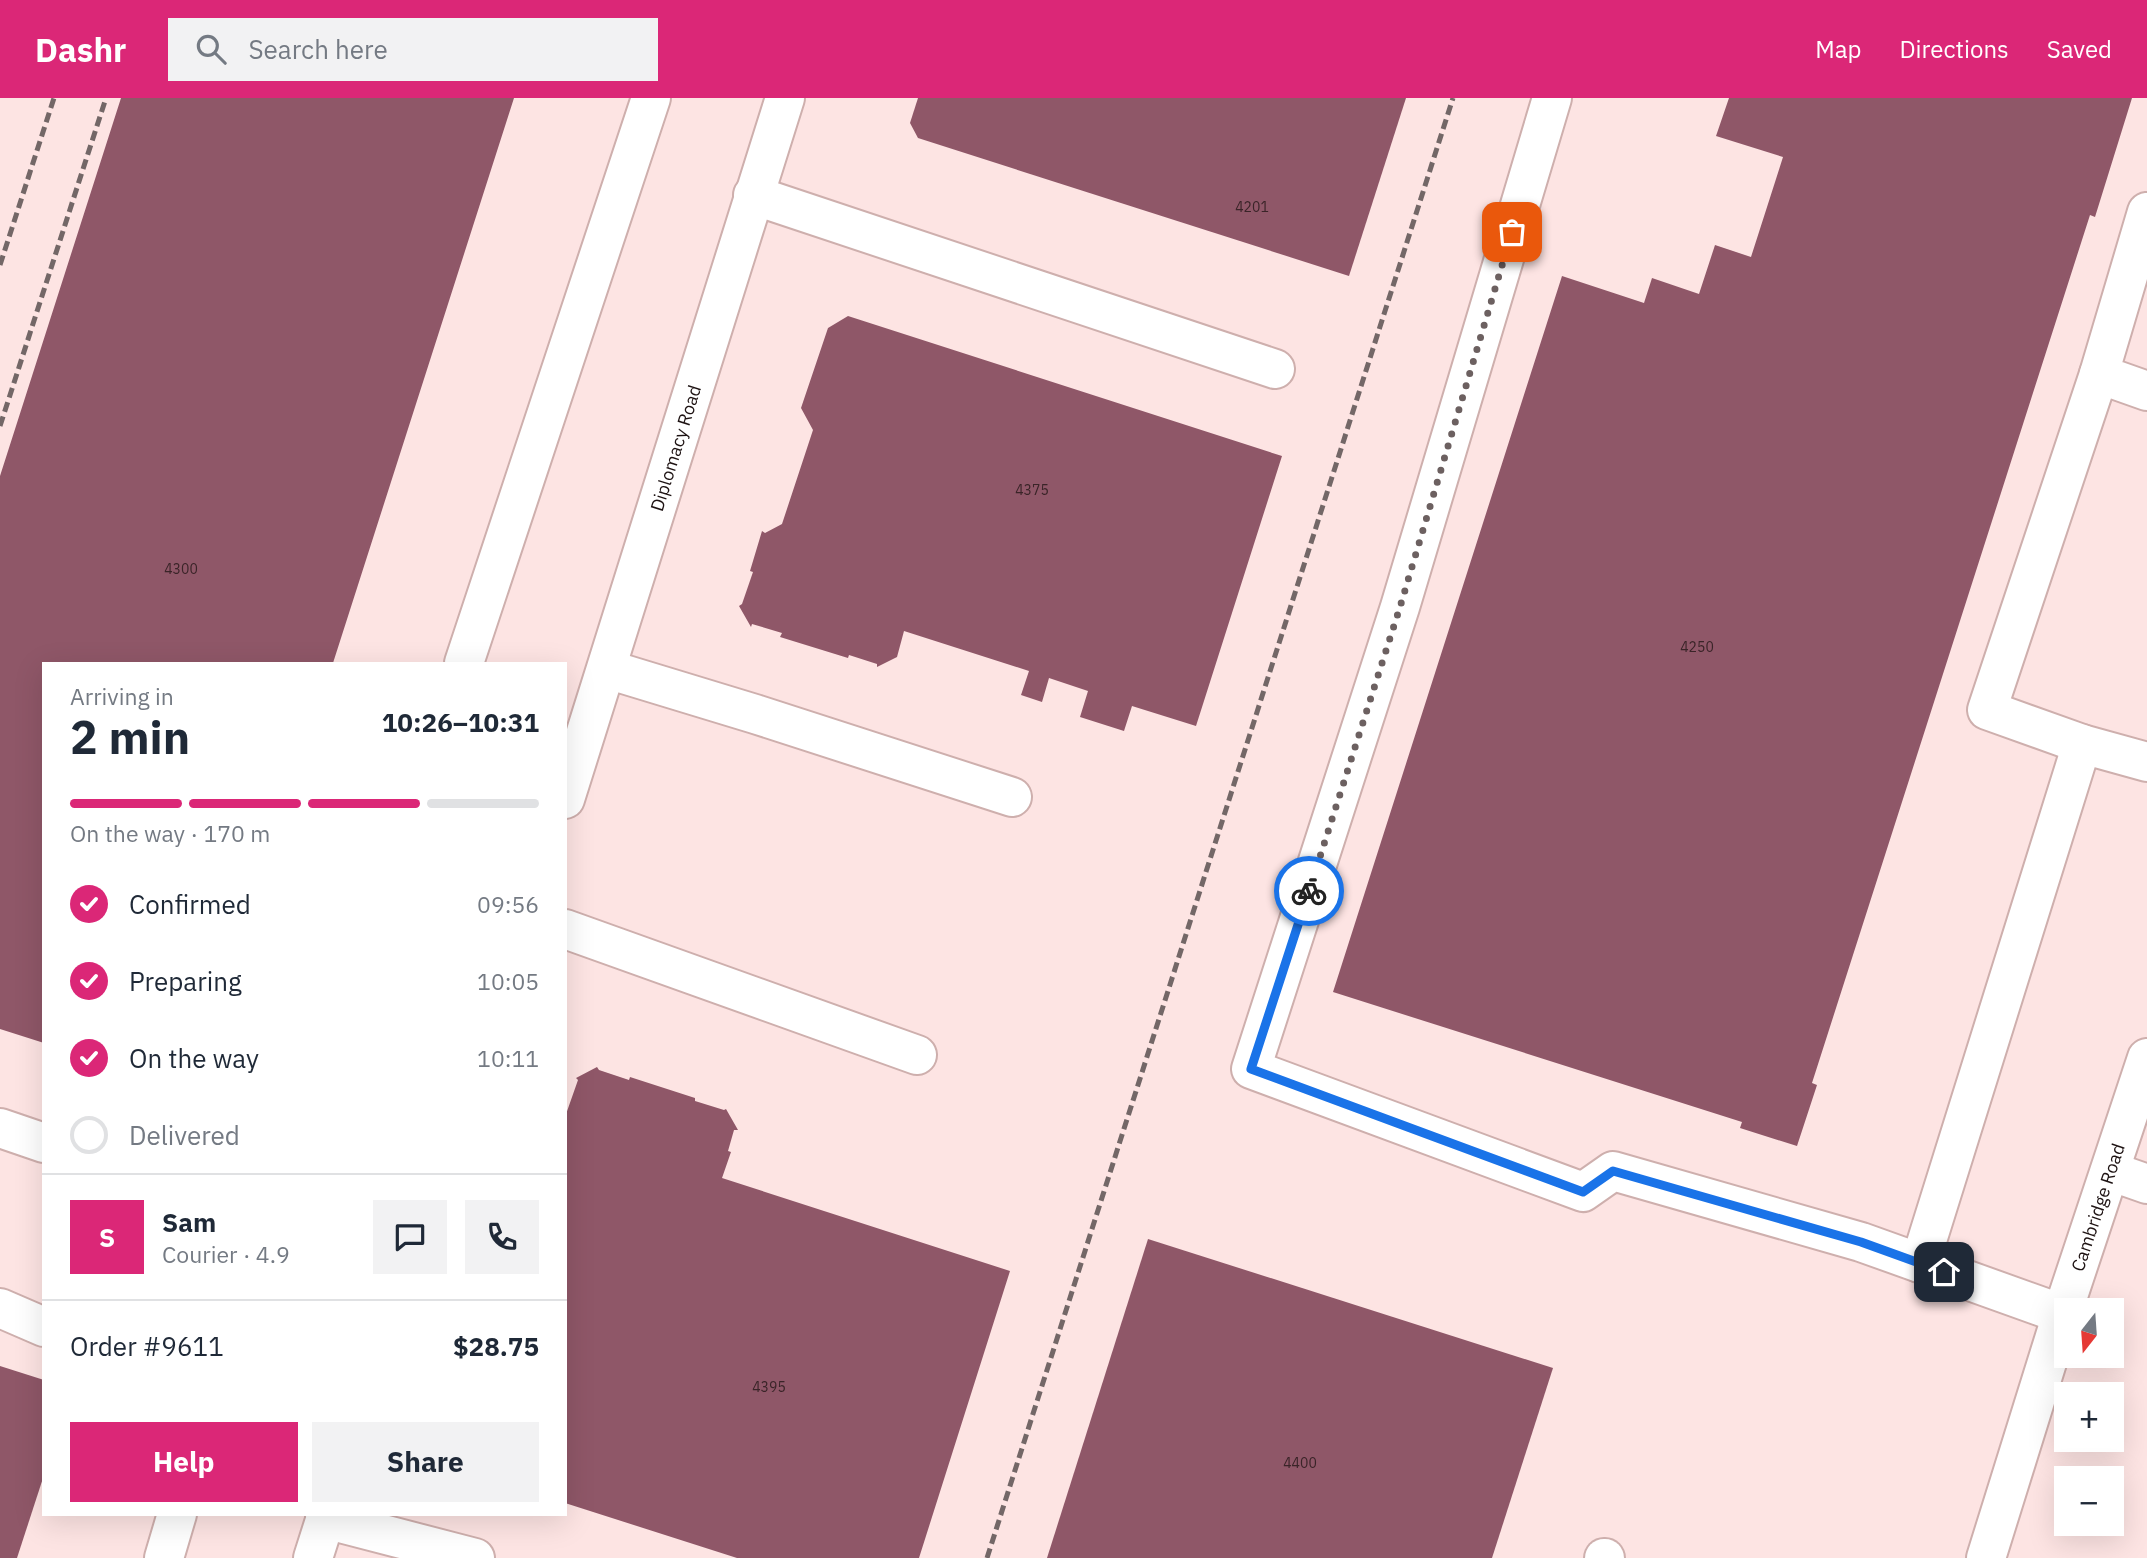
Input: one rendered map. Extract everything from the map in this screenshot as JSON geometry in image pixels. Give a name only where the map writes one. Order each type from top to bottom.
[{"type":"street","points":[[464,662],[650,98]]},
{"type":"street","name":"Diplomacy Road","points":[[567,793],[785,98]]},
{"type":"street","points":[[1552,98],[1400,607],[1251,1069],[1583,1192],[1613,1171],[1861,1242],[2054,1311]]},
{"type":"street","points":[[753,195],[1275,369]]},
{"type":"street","points":[[2147,212],[2099,374],[1987,710],[2082,744],[2147,762]]},
{"type":"street","points":[[2099,374],[2147,391]]},
{"type":"street","points":[[607,669],[1012,797]]},
{"type":"street","points":[[1920,1263],[2082,744]]},
{"type":"street","points":[[567,930],[917,1055]]},
{"type":"street","name":"Cambridge Road","points":[[2067,1298],[2147,1058]]},
{"type":"street","points":[[0,1128],[42,1142]]},
{"type":"street","points":[[2110,1171],[2147,1184]]},
{"type":"street","points":[[0,1308],[42,1326]]},
{"type":"street","name":"Cambridge Road","points":[[1986,1558],[2054,1340]]},
{"type":"street","points":[[164,1558],[176,1516]]},
{"type":"street","points":[[313,1558],[326,1516],[475,1558]]},
{"type":"shaded area","points":[[0,98],[2147,98],[2147,1558],[0,1558]]},
{"type":"building","points":[[121,98],[514,98],[333,662],[42,662],[42,1042],[0,1029],[0,476]]},
{"type":"building","points":[[918,98],[1406,98],[1349,276],[918,138],[910,123]]},
{"type":"building","points":[[1729,98],[2132,98],[2095,217],[2090,215],[1812,1083],[1817,1085],[1797,1146],[1740,1128],[1742,1122],[1333,992],[1562,276],[1644,303],[1652,278],[1699,294],[1715,245],[1751,257],[1783,157],[1716,136]]},
{"type":"building","points":[[848,316],[1282,456],[1196,726],[1132,706],[1124,731],[1080,717],[1088,691],[1049,678],[1042,702],[1021,695],[1029,671],[904,631],[897,657],[877,667],[877,664],[849,655],[848,658],[780,637],[782,633],[752,624],[751,627],[739,606],[753,572],[750,571],[762,531],[765,533],[782,524],[813,430],[801,408],[828,328]]},
{"type":"building","points":[[597,1067],[629,1080],[630,1077],[695,1098],[695,1101],[726,1109],[738,1130],[734,1130],[728,1151],[731,1152],[722,1178],[1010,1271],[919,1558],[737,1558],[567,1504],[567,1111],[578,1080],[576,1078]]},
{"type":"building","points":[[1148,1239],[1553,1368],[1492,1558],[1047,1558]]},
{"type":"building","points":[[0,1366],[42,1379],[42,1481],[17,1558],[0,1558]]},
{"type":"railway","points":[[0,265],[54,98]]},
{"type":"railway","points":[[0,426],[106,98]]},
{"type":"railway","points":[[987,1558],[1453,98]]},
{"type":"way so far","points":[[1309,891],[1400,607],[1512,232]]},
{"type":"route","points":[[1309,891],[1251,1069],[1583,1192],[1613,1171],[1861,1242],[1944,1272]]}]
